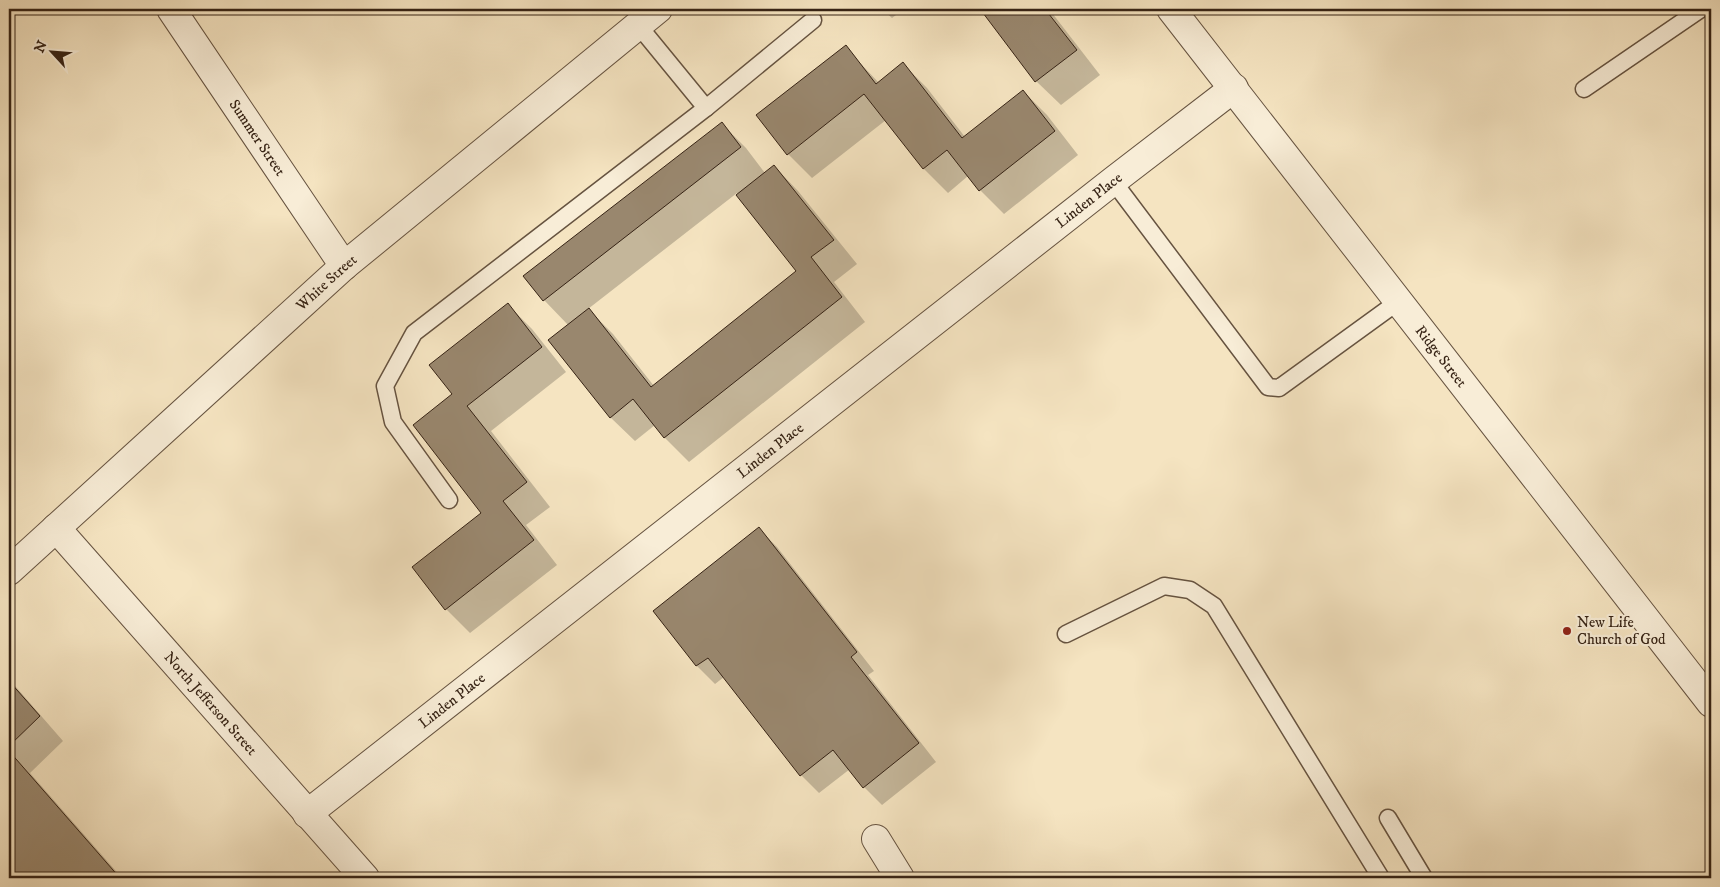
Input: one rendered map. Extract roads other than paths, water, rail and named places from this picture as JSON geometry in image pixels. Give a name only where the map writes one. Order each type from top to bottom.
[{"type":"street","name":"Summer Street","points":[[171,9],[344,266]]},
{"type":"street","name":"Ridge Street","points":[[1171,9],[1711,703]]},
{"type":"street","name":"White Street","points":[[9,571],[344,266],[648,17]]},
{"type":"street","name":"Linden Place","points":[[307,814],[1234,88]]},
{"type":"street","name":"North Jefferson Street","points":[[56,528],[365,878]]},
{"type":"street","points":[[876,839],[900,878]]},
{"type":"lane","points":[[1584,89],[1701,9]]},
{"type":"lane","points":[[648,17],[706,108]]},
{"type":"lane","points":[[449,500],[392,422],[385,386],[414,333],[706,108],[814,20]]},
{"type":"lane","points":[[1113,181],[1268,387],[1279,388],[1399,301]]},
{"type":"lane","points":[[1066,634],[1164,586],[1190,590],[1214,606],[1381,878]]},
{"type":"lane","points":[[1388,818],[1424,878]]},
{"type":"place","name":"New Life Church of God","points":[[1567,631]]}]
